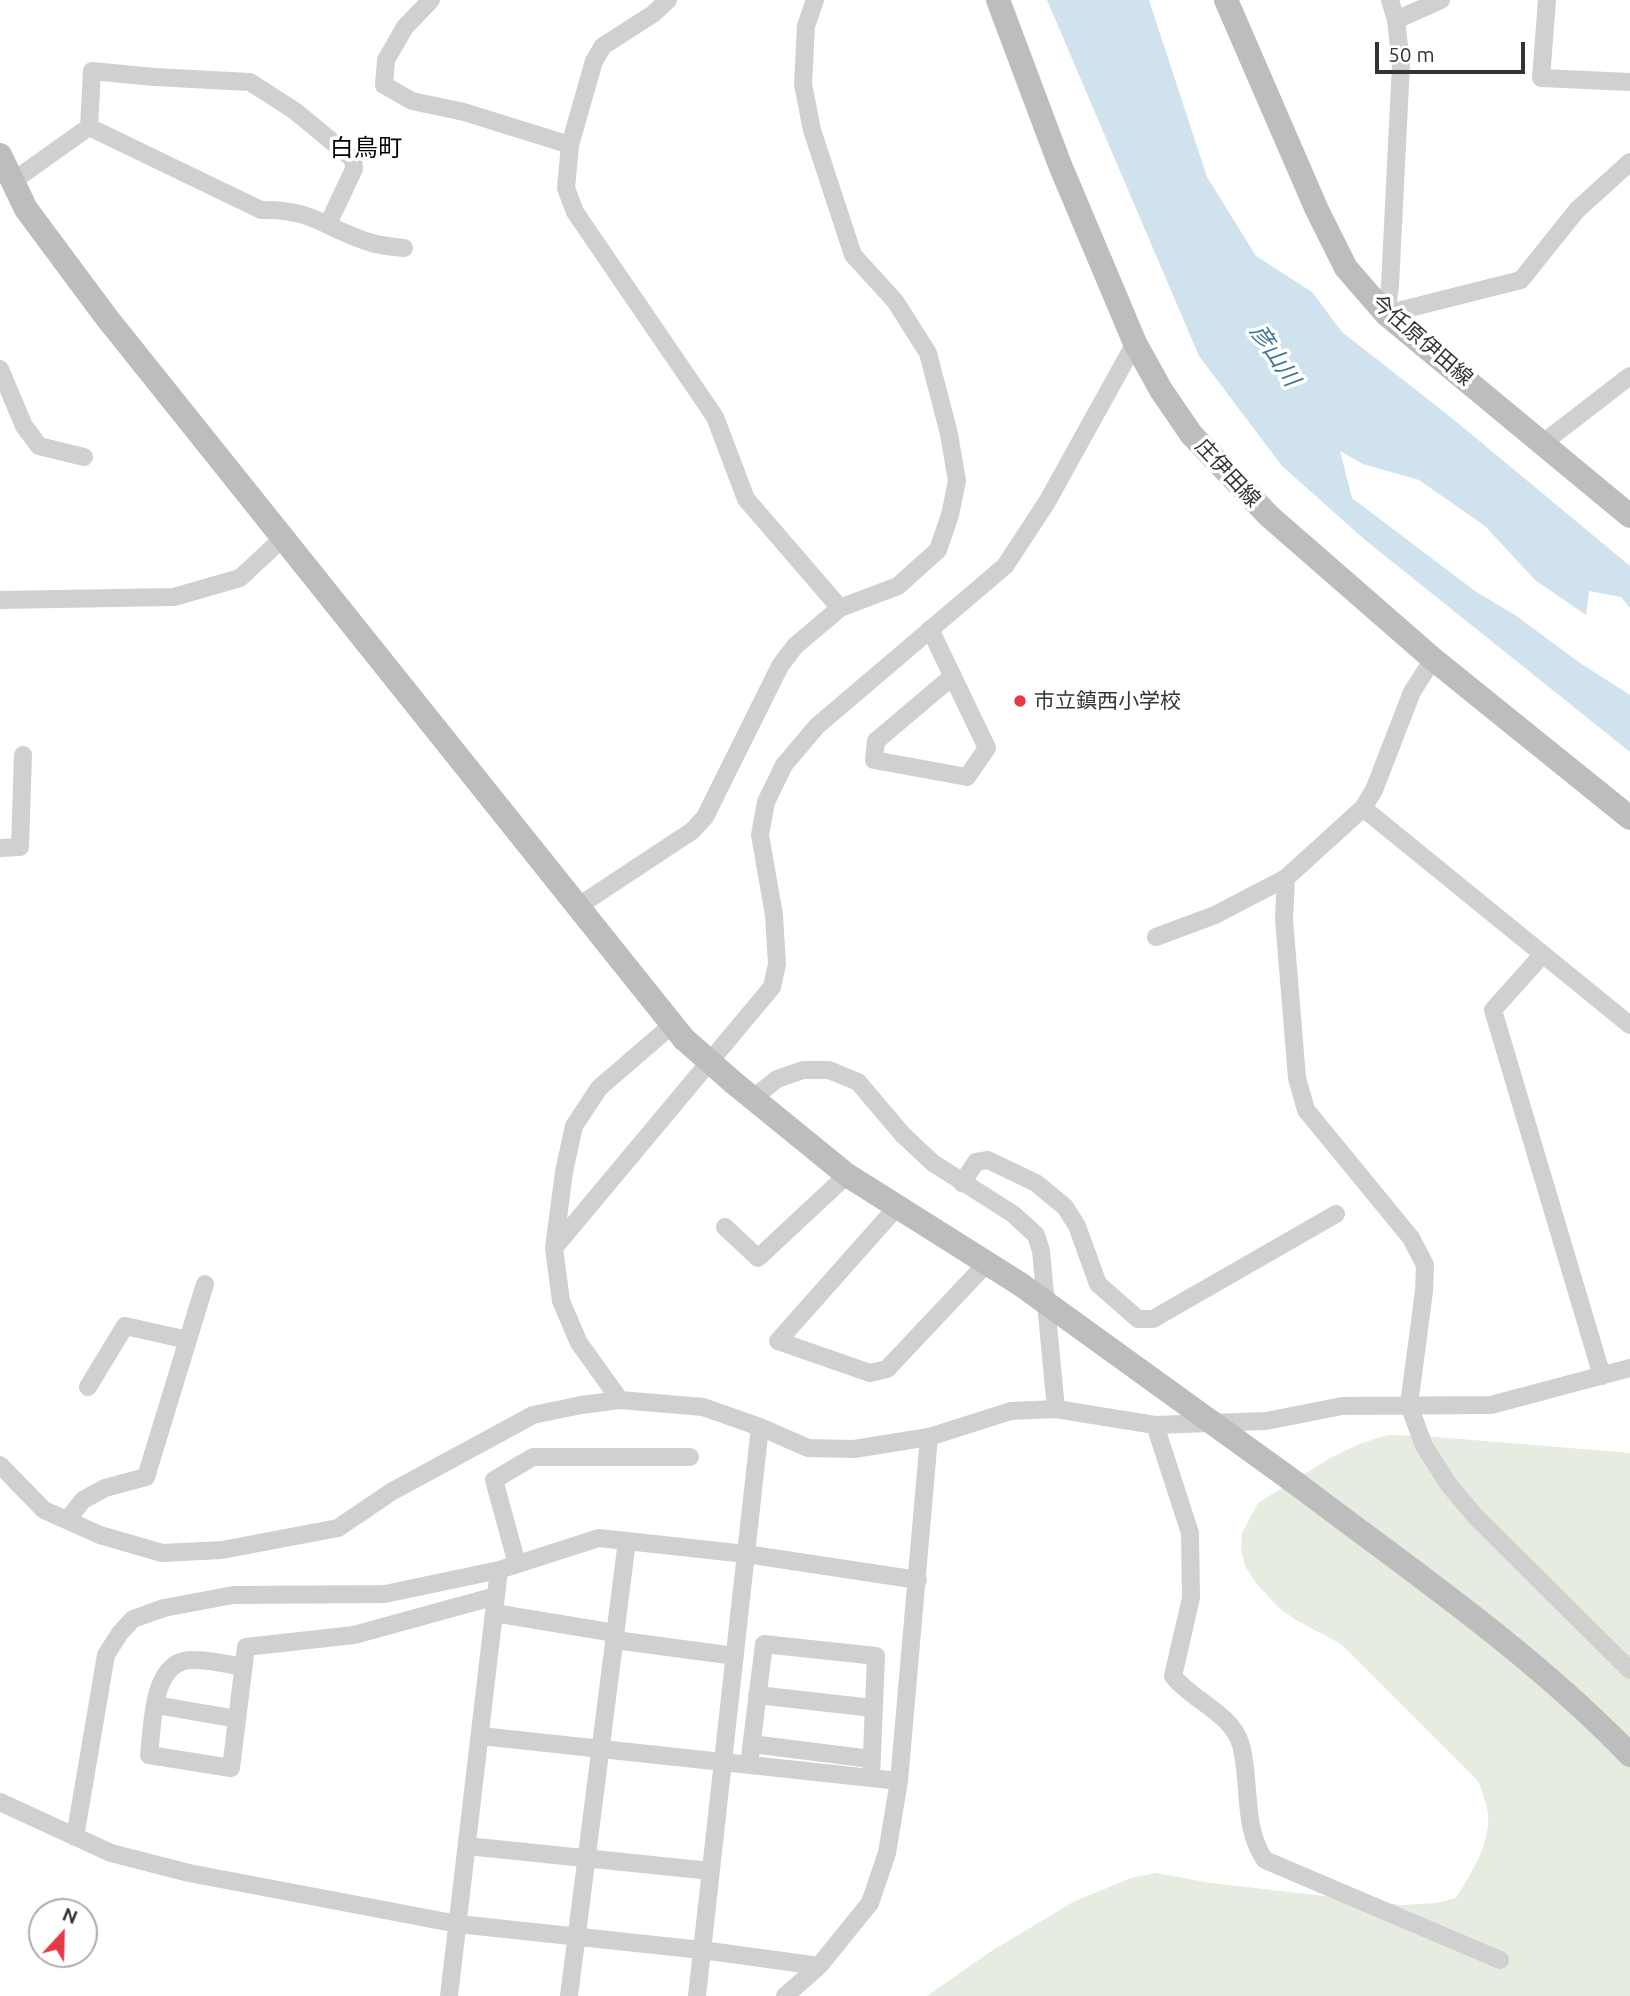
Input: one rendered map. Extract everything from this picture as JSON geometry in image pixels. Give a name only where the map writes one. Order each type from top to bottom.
[{"type":"street","points":[[430,0],[405,27],[386,60],[384,85],[412,101],[464,112],[570,145]]},
{"type":"street","points":[[668,0],[653,14],[603,47],[594,61],[570,145],[566,188],[575,212],[715,418],[746,499],[840,608]]},
{"type":"street","points":[[577,907],[692,831],[705,817],[780,666],[794,646],[840,608],[898,586],[938,550],[950,515],[957,481],[949,434],[928,353],[895,301],[853,255],[812,130],[803,84],[806,26],[815,0]]},
{"type":"street","name":"庄伊田線","points":[[998,0],[1060,165],[1135,343],[1161,390],[1191,434],[1269,516],[1433,659],[1630,817]]},
{"type":"street","name":"今任原伊田線","points":[[1226,0],[1317,210],[1346,268],[1386,314],[1630,516]]},
{"type":"street","points":[[1390,0],[1396,20],[1401,64],[1390,286],[1386,314],[1521,281],[1577,210],[1630,162]]},
{"type":"street","points":[[1396,20],[1441,0]]},
{"type":"street","points":[[1547,0],[1541,78],[1630,82]]},
{"type":"street","points":[[89,127],[92,71],[250,82],[295,111],[353,159],[354,169],[328,223]]},
{"type":"street","points":[[13,181],[89,127]]},
{"type":"street","points":[[89,127],[261,210],[280,209],[310,215],[371,242],[404,248]]},
{"type":"street","points":[[0,155],[26,209],[107,318],[678,1032],[743,1091],[847,1175],[1020,1284],[1297,1484],[1587,1710],[1630,1755]]},
{"type":"street","points":[[554,1248],[772,987],[777,964],[774,915],[760,835],[766,802],[784,765],[817,726],[1005,566],[1047,502],[1135,343]]},
{"type":"street","points":[[0,369],[24,426],[39,446],[84,457]]},
{"type":"street","points":[[1543,443],[1630,376]]},
{"type":"street","points":[[0,600],[174,597],[240,578],[283,538]]},
{"type":"street","points":[[930,629],[953,676],[987,748],[967,778],[874,761],[876,741],[953,676]]},
{"type":"street","points":[[1156,937],[1215,915],[1286,878],[1363,808],[1374,790],[1412,692],[1433,659]]},
{"type":"street","points":[[0,848],[20,846],[23,755]]},
{"type":"street","points":[[1363,808],[1630,1025]]},
{"type":"street","points":[[1286,878],[1284,919],[1297,1078],[1306,1110],[1411,1238],[1425,1265],[1409,1405],[1424,1446],[1449,1485],[1475,1516],[1630,1670]]},
{"type":"street","points":[[1543,954],[1493,1010],[1602,1376]]},
{"type":"street","points":[[621,1400],[579,1343],[561,1301],[554,1248],[564,1172],[574,1126],[599,1088],[678,1032]]},
{"type":"street","points":[[743,1091],[803,1070],[830,1070],[858,1082],[903,1135],[933,1163],[1013,1214],[1036,1235],[1041,1251],[1056,1409]]},
{"type":"street","points":[[962,1183],[976,1162],[988,1160],[1036,1183],[1065,1207],[1077,1226],[1098,1284],[1138,1319],[1153,1319],[1336,1214]]},
{"type":"street","points":[[725,1227],[758,1258],[847,1175]]},
{"type":"street","points":[[897,1207],[778,1341],[870,1373],[887,1369],[987,1263]]},
{"type":"street","points":[[67,1520],[83,1500],[105,1488],[146,1476],[205,1284]]},
{"type":"street","points":[[88,1387],[125,1326],[188,1340]]},
{"type":"street","points":[[0,1465],[44,1510],[100,1535],[162,1553],[222,1550],[338,1528],[391,1492],[533,1415],[581,1405],[621,1400],[703,1407],[760,1427],[808,1448],[854,1449],[929,1437],[1011,1411],[1056,1409],[1155,1425],[1266,1422],[1342,1406],[1491,1405],[1630,1368]]},
{"type":"street","points":[[1155,1425],[1190,1532],[1191,1598],[1173,1676],[1182,1689],[1225,1718],[1240,1743],[1256,1848],[1265,1860],[1500,1960]]},
{"type":"street","points":[[697,1996],[760,1427]]},
{"type":"street","points":[[785,1996],[819,1965],[870,1903],[887,1853],[899,1781],[929,1437]]},
{"type":"street","points":[[517,1564],[495,1480],[533,1457],[690,1457]]},
{"type":"street","points":[[75,1838],[106,1655],[133,1619],[164,1608],[233,1595],[385,1594],[499,1570],[599,1538],[746,1555],[918,1580]]},
{"type":"street","points":[[569,1996],[627,1541]]},
{"type":"street","points":[[449,1996],[499,1570]]},
{"type":"street","points":[[243,1667],[191,1659],[170,1667],[159,1682],[149,1755],[231,1768],[246,1647],[354,1635],[495,1605],[615,1637],[735,1656]]},
{"type":"street","points":[[749,1765],[764,1644],[876,1656],[871,1778]]},
{"type":"street","points":[[757,1695],[873,1708]]},
{"type":"street","points":[[156,1705],[237,1719]]},
{"type":"street","points":[[481,1736],[899,1781]]},
{"type":"street","points":[[752,1744],[872,1759]]},
{"type":"street","points":[[0,1802],[111,1853],[189,1872],[458,1924],[819,1965]]},
{"type":"street","points":[[467,1846],[711,1871]]},
{"type":"shaded area","points":[[1388,1435],[1630,1453],[1630,1996],[927,1996],[990,1952],[1073,1902],[1131,1878],[1156,1873],[1211,1883],[1402,1905],[1437,1903],[1456,1898],[1484,1845],[1488,1826],[1486,1803],[1478,1781],[1341,1644],[1279,1608],[1256,1583],[1245,1566],[1241,1548],[1242,1533],[1258,1503],[1332,1457]]},
{"type":"water","name":"彦山川","points":[[1047,0],[1149,0],[1207,177],[1256,256],[1312,292],[1342,332],[1453,419],[1630,566],[1630,608],[1621,597],[1589,591],[1586,615],[1535,580],[1485,526],[1419,480],[1363,464],[1340,451],[1352,498],[1475,591],[1515,615],[1580,663],[1630,695],[1630,752],[1364,539],[1282,466],[1199,356]]},
{"type":"place","name":"市立鎮西小学校","points":[[1020,701]]},
{"type":"district","name":"白鳥町","points":[[366,148]]}]
